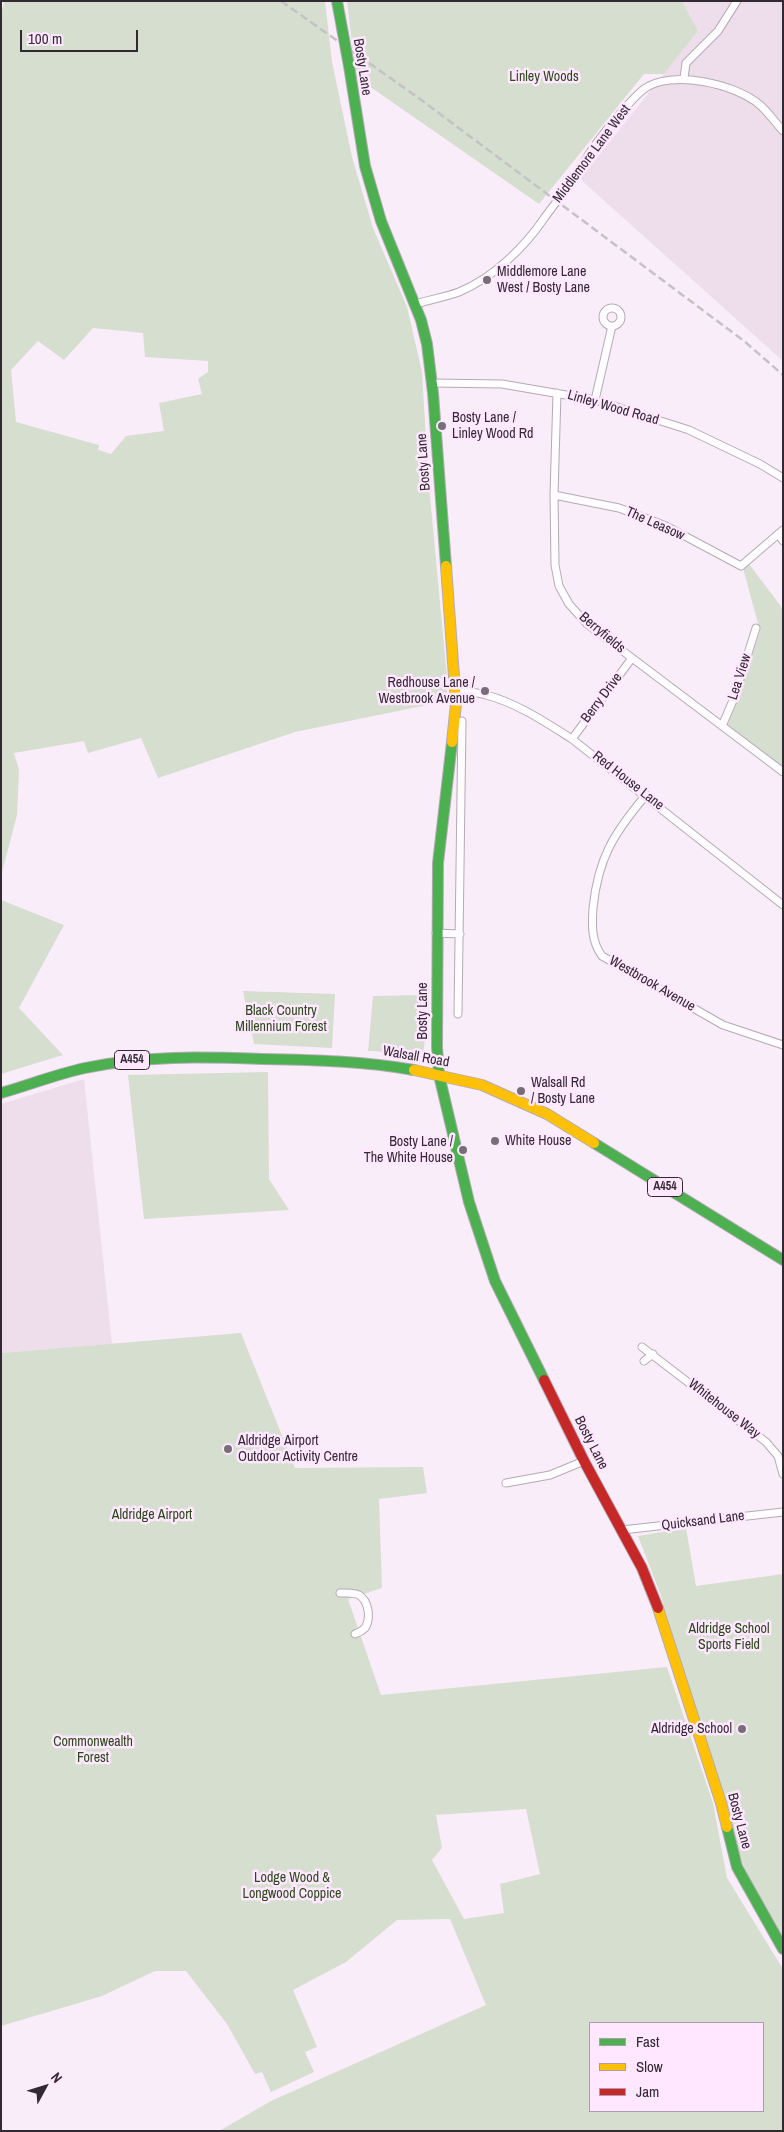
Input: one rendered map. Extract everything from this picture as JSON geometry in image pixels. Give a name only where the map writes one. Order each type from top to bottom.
[{"type":"main road","name":"Bosty Lane","points":[[337,1],[365,166],[386,235],[415,304],[427,344],[432,383],[456,704],[438,863],[436,934],[439,1075],[468,1202],[495,1281],[584,1460],[642,1568],[655,1599],[721,1804],[737,1867],[783,1949]]},
{"type":"main road","name":"Walsall Road","points":[[1,1093],[84,1068],[149,1058],[188,1057],[341,1061],[380,1064],[439,1075],[482,1085],[547,1114],[783,1260]]},
{"type":"street","points":[[684,78],[686,63],[718,31],[737,1]]},
{"type":"street","name":"Middlemore Lane West","points":[[415,304],[459,292],[484,279],[509,258],[545,217],[591,151],[645,88],[664,81],[684,78],[711,83],[741,94],[759,104],[783,130]]},
{"type":"street","points":[[595,400],[612,326]]},
{"type":"street","name":"Linley Wood Road","points":[[432,383],[502,384],[595,400],[689,430],[760,464],[783,478]]},
{"type":"street","name":"Berryfields","points":[[557,393],[554,495],[556,565],[559,586],[569,604],[587,624],[783,772]]},
{"type":"street","name":"The Leasow","points":[[554,495],[619,508],[666,526],[741,566],[781,535]]},
{"type":"street","name":"Lea View","points":[[722,726],[734,698],[756,628]]},
{"type":"street","name":"Berry Drive","points":[[572,739],[632,658]]},
{"type":"street","name":"Red House Lane","points":[[455,690],[486,694],[506,702],[538,717],[572,739],[646,795],[783,905]]},
{"type":"street","points":[[458,1014],[455,996],[460,934],[462,721]]},
{"type":"street","name":"Westbrook Avenue","points":[[646,795],[625,820],[603,859],[596,882],[592,918],[593,940],[596,948],[602,956],[723,1025],[783,1045]]},
{"type":"street","points":[[436,934],[460,934]]},
{"type":"street","name":"Whitehouse Way","points":[[642,1347],[766,1442],[778,1456],[783,1474]]},
{"type":"street","points":[[644,1361],[653,1354]]},
{"type":"street","points":[[506,1483],[550,1475],[584,1460]]},
{"type":"street","name":"Quicksand Lane","points":[[622,1530],[783,1512]]},
{"type":"street","points":[[340,1593],[349,1592],[359,1595],[366,1602],[368,1617],[364,1628],[355,1634]]},
{"type":"shaded area","points":[[682,1],[783,1],[783,361],[580,179],[698,31]]},
{"type":"shaded area","points":[[84,1079],[112,1344],[1,1353],[1,1104]]},
{"type":"green space","points":[[3,1],[325,1],[332,62],[352,157],[373,228],[407,307],[422,372],[428,475],[447,677],[447,701],[295,732],[158,778],[141,738],[88,753],[84,741],[14,753],[19,770],[17,815],[1,876],[1,12],[4,4]],"holes":[[[93,328],[143,333],[145,357],[208,361],[208,372],[198,379],[202,394],[159,403],[164,431],[126,436],[111,454],[98,450],[99,445],[16,422],[11,370],[38,341],[64,360]]]},
{"type":"green space","name":"Linley Woods","points":[[347,1],[682,1],[698,31],[664,74],[644,74],[539,204],[356,77]]},
{"type":"green space","points":[[749,564],[783,611],[783,768],[727,726],[738,699],[760,631],[743,568]]},
{"type":"green space","points":[[1,900],[64,925],[19,1008],[63,1055],[1,1074]]},
{"type":"green space","name":"Black Country Millennium Forest","points":[[243,991],[335,994],[332,1048],[254,1044]]},
{"type":"green space","points":[[424,995],[425,1040],[423,1054],[414,1057],[404,1057],[368,1051],[373,996]]},
{"type":"green space","points":[[268,1072],[269,1179],[289,1210],[144,1219],[128,1075]]},
{"type":"green space","points":[[241,1333],[295,1468],[423,1467],[427,1493],[379,1499],[382,1588],[348,1599],[381,1695],[667,1667],[713,1803],[727,1878],[783,1969],[783,2131],[219,2131],[271,2101],[486,2005],[450,1919],[397,1920],[346,1962],[293,1990],[317,2047],[305,2052],[314,2072],[271,2092],[262,2072],[255,2074],[227,2024],[186,1971],[155,1971],[102,1996],[1,2026],[1,1353]],"holes":[[[526,1809],[540,1874],[500,1884],[504,1913],[464,1919],[432,1860],[442,1848],[436,1815]]]},
{"type":"green space","name":"Aldridge School Sports Field","points":[[686,1528],[696,1586],[783,1574],[783,1938],[770,1918],[743,1865],[660,1593],[638,1536]]},
{"type":"railway","points":[[281,1],[420,99],[744,341],[783,375]]},
{"type":"traffic: fast","points":[[337,1],[349,66]]},
{"type":"traffic: fast","points":[[349,66],[365,166],[381,221],[421,320],[427,344],[433,393],[446,566]]},
{"type":"traffic: fast","points":[[452,742],[438,863],[437,1047],[439,1075],[469,1202],[495,1281],[544,1380]]},
{"type":"traffic: fast","points":[[1,1093],[85,1068],[151,1059],[218,1058],[320,1061],[358,1063],[414,1070]]},
{"type":"traffic: fast","points":[[594,1143],[783,1260]]},
{"type":"traffic: fast","points":[[727,1827],[737,1867],[783,1949]]},
{"type":"traffic: slow","points":[[446,566],[456,704],[452,742]]},
{"type":"traffic: slow","points":[[414,1070],[482,1085],[547,1114],[594,1143]]},
{"type":"traffic: slow","points":[[658,1608],[727,1827]]},
{"type":"traffic: jam","points":[[544,1380],[584,1461],[642,1568],[658,1608]]},
{"type":"place","name":"Middlemore Lane West / Bosty Lane","points":[[487,280]]},
{"type":"place","name":"Bosty Lane / Linley Wood Rd","points":[[442,426]]},
{"type":"place","name":"Redhouse Lane / Westbrook Avenue","points":[[485,691]]},
{"type":"place","name":"Walsall Rd / Bosty Lane","points":[[521,1091]]},
{"type":"place","name":"White House","points":[[495,1141]]},
{"type":"place","name":"Bosty Lane / The White House","points":[[463,1150]]},
{"type":"place","name":"Aldridge Airport Outdoor Activity Centre","points":[[228,1449]]},
{"type":"place","name":"Aldridge School","points":[[742,1729]]},
{"type":"park label","name":"Aldridge Airport","points":[[152,1515]]},
{"type":"park label","name":"Commonwealth Forest","points":[[93,1750]]},
{"type":"park label","name":"Lodge Wood & Longwood Coppice","points":[[292,1886]]}]
